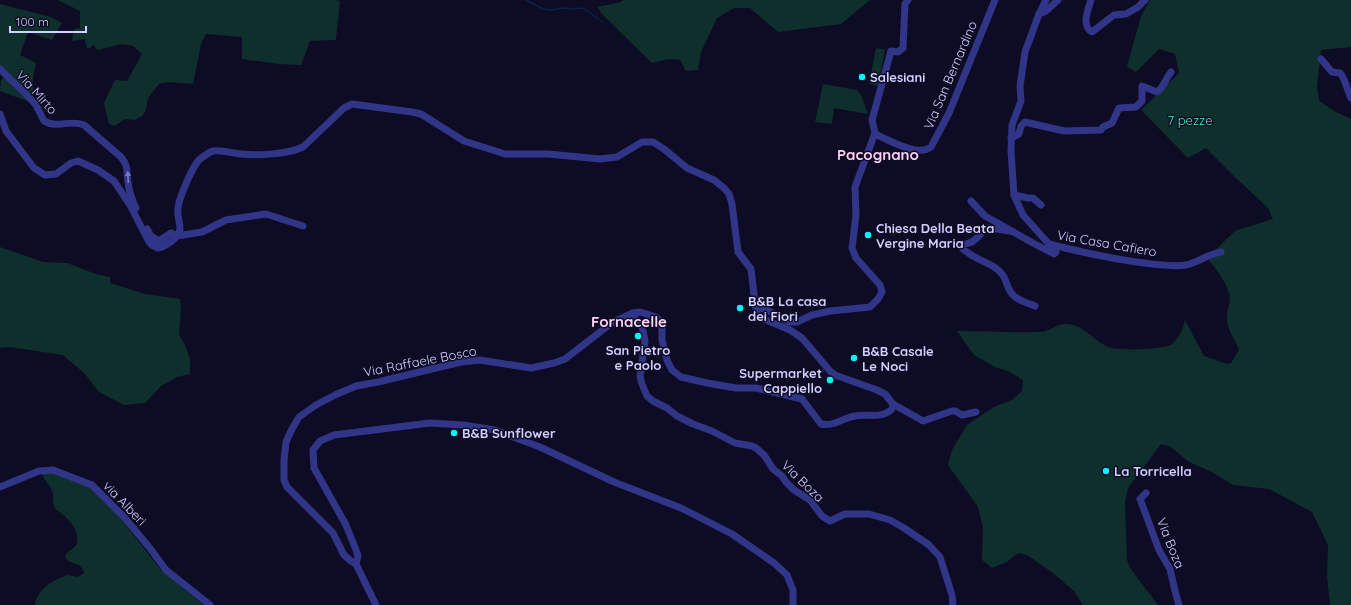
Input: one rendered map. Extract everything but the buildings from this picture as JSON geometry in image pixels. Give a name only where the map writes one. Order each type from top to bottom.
[{"type":"street","points":[[755,306],[767,310],[789,322],[796,322],[812,315],[830,310],[870,307],[878,299],[882,292],[880,285],[856,258],[852,248],[856,215],[855,187],[875,133],[872,120],[891,51],[898,52],[903,48],[905,4],[908,0]]},
{"type":"street","name":"Via San Bernardino","points":[[875,133],[915,150],[928,149],[931,147],[949,113],[995,0]]},
{"type":"street","points":[[1046,0],[1039,14],[1025,52],[1020,86],[1021,101],[1012,125],[1011,151],[1014,195],[1024,215],[1049,244]]},
{"type":"street","points":[[1039,14],[1046,11],[1058,0]]},
{"type":"street","points":[[1091,0],[1087,13],[1086,24],[1092,32],[1114,15],[1126,14],[1138,7],[1145,0]]},
{"type":"street","points":[[1321,59],[1332,72],[1340,73],[1343,76],[1351,98]]},
{"type":"street","name":"Via Mirto","points":[[0,69],[36,105],[44,121],[54,125],[78,122],[84,125],[113,149],[126,163],[132,200],[151,236],[159,241],[171,233],[177,236]]},
{"type":"street","points":[[1011,138],[1019,134],[1021,126],[1025,122],[1064,131],[1101,130],[1112,123],[1119,108],[1136,107],[1142,101],[1142,86],[1158,92],[1164,86],[1166,78],[1171,72]]},
{"type":"street","points":[[0,114],[6,131],[34,168],[45,175],[56,174],[71,162],[78,161],[98,170],[114,181],[118,185],[152,245],[156,247],[161,247],[167,244],[177,236],[180,231],[180,224],[177,214],[179,202],[187,181],[201,158],[215,151],[242,154],[287,153],[296,150],[303,147],[344,108],[352,104],[421,114],[464,141],[505,154],[548,154],[600,159],[617,157],[642,142],[653,142],[687,168],[714,180],[729,194],[732,204],[738,252],[751,269],[755,306],[759,317],[790,330],[802,338],[835,375],[877,390],[884,394],[893,404],[923,421],[952,411],[962,415],[976,412]]},
{"type":"street","points":[[1014,195],[1033,198],[1040,205]]},
{"type":"street","name":"Via Casa Cafiero","points":[[971,201],[985,216],[1054,254],[1056,252],[1049,244]]},
{"type":"street","points":[[177,236],[202,232],[226,220],[266,214],[303,226]]},
{"type":"street","points":[[1012,231],[989,228],[984,229],[972,242],[962,245],[962,248],[966,252],[994,267],[1004,275],[1012,295],[1035,306]]},
{"type":"street","name":"Via Casa Cafiero","points":[[1049,244],[1096,256],[1129,262],[1177,266],[1188,265],[1205,256],[1221,252]]},
{"type":"street","points":[[633,313],[640,312],[652,315],[658,318],[661,322],[662,340],[667,360],[672,370],[681,377],[721,386],[756,388],[802,399],[821,424],[826,425],[833,425],[842,420],[856,416],[885,414],[892,409],[893,404]]},
{"type":"street","name":"Via Boza","points":[[633,313],[642,329],[645,341],[640,376],[647,396],[677,416],[693,424],[735,442],[756,448],[764,455],[773,469],[782,476],[794,490],[810,500],[818,513],[826,519],[830,521],[845,514],[869,514],[890,520],[929,545],[940,557],[952,594],[953,605]]},
{"type":"street","name":"Via Raffaele Bosco","points":[[356,564],[344,555],[333,533],[287,487],[284,480],[286,442],[299,416],[322,401],[356,386],[461,362],[480,360],[531,368],[554,363],[565,359],[613,322],[633,313]]},
{"type":"street","points":[[376,605],[356,564],[358,556],[346,525],[314,468],[313,450],[320,442],[334,435],[430,423],[463,425],[495,430],[540,447],[614,482],[681,508],[732,534],[774,563],[787,575],[793,590],[793,605]]},
{"type":"street","name":"via Alberi","points":[[0,487],[39,471],[53,470],[92,485],[124,517],[166,570],[210,605]]},
{"type":"street","name":"Via Boza","points":[[1146,493],[1140,499],[1159,550],[1170,569],[1179,605]]},
{"type":"green space","points":[[58,0],[340,1],[336,40],[310,41],[301,65],[279,64],[242,59],[242,37],[206,34],[201,44],[193,84],[167,82],[159,84],[148,98],[146,110],[142,116],[135,120],[125,119],[114,126],[109,124],[104,103],[115,80],[127,81],[142,54],[133,46],[122,44],[97,50],[94,45],[87,49],[85,39],[72,41],[74,29],[80,28],[80,11]]},
{"type":"green space","points":[[623,0],[870,0],[841,24],[778,32],[750,8],[734,8],[717,18],[701,52],[698,70],[686,71],[680,60],[669,59],[652,63],[603,15],[597,7],[621,2]]},
{"type":"green space","name":"7 pezze","points":[[1150,0],[1351,0],[1351,47],[1321,50],[1317,87],[1319,101],[1336,112],[1351,119],[1351,605],[1330,605],[1327,576],[1328,545],[1312,512],[1269,489],[1233,485],[1212,472],[1189,462],[1171,447],[1161,444],[1128,488],[1125,502],[1127,560],[1130,568],[1158,605],[1083,605],[1074,591],[1053,573],[1027,555],[1018,553],[1007,562],[992,568],[982,560],[983,527],[978,507],[948,465],[952,450],[967,425],[994,407],[1012,400],[1022,391],[1023,380],[974,355],[957,331],[1043,332],[1066,324],[1078,327],[1108,347],[1121,349],[1141,349],[1160,348],[1172,344],[1177,339],[1185,320],[1204,356],[1227,364],[1231,363],[1239,350],[1227,323],[1230,301],[1229,293],[1221,277],[1207,258],[1235,231],[1273,219],[1268,208],[1206,148],[1188,158],[1141,110],[1179,73],[1175,54],[1159,49],[1136,72],[1127,67],[1141,16]]},
{"type":"green space","points":[[0,4],[51,17],[62,23],[52,40],[28,32],[20,55],[36,63],[33,78],[33,90],[27,101],[0,91],[1,80],[5,76],[0,70]]},
{"type":"green space","points":[[876,48],[885,50],[878,86],[869,84]]},
{"type":"green space","points":[[823,84],[857,90],[861,95],[868,114],[834,108],[832,124],[815,122]]},
{"type":"green space","points":[[0,247],[43,262],[67,263],[96,274],[110,277],[110,283],[145,294],[180,299],[181,307],[179,335],[185,345],[190,359],[190,374],[177,377],[161,386],[145,403],[124,405],[99,392],[84,373],[63,355],[10,347],[0,348]]},
{"type":"green space","points":[[50,472],[88,486],[118,515],[160,569],[203,605],[35,605],[42,590],[50,584],[68,575],[78,577],[84,573],[80,566],[69,561],[65,556],[76,545],[78,539],[76,531],[71,523],[54,506],[52,490],[42,474]]},
{"type":"waterway","points":[[526,0],[543,9],[552,10],[562,8],[583,8],[603,22]]},
{"type":"place","name":"Salesiani","points":[[862,77]]},
{"type":"place","name":"Chiesa Della Beata Vergine Maria","points":[[868,235]]},
{"type":"place","name":"B&B La casa dei Fiori","points":[[740,308]]},
{"type":"place","name":"San Pietro e Paolo","points":[[638,336]]},
{"type":"place","name":"B&B Casale Le Noci","points":[[854,358]]},
{"type":"place","name":"Supermarket Cappiello","points":[[830,380]]},
{"type":"place","name":"B&B Sunflower","points":[[454,433]]},
{"type":"place","name":"La Torricella","points":[[1106,471]]},
{"type":"district","name":"Pacognano","points":[[878,154]]},
{"type":"district","name":"Fornacelle","points":[[629,321]]}]
